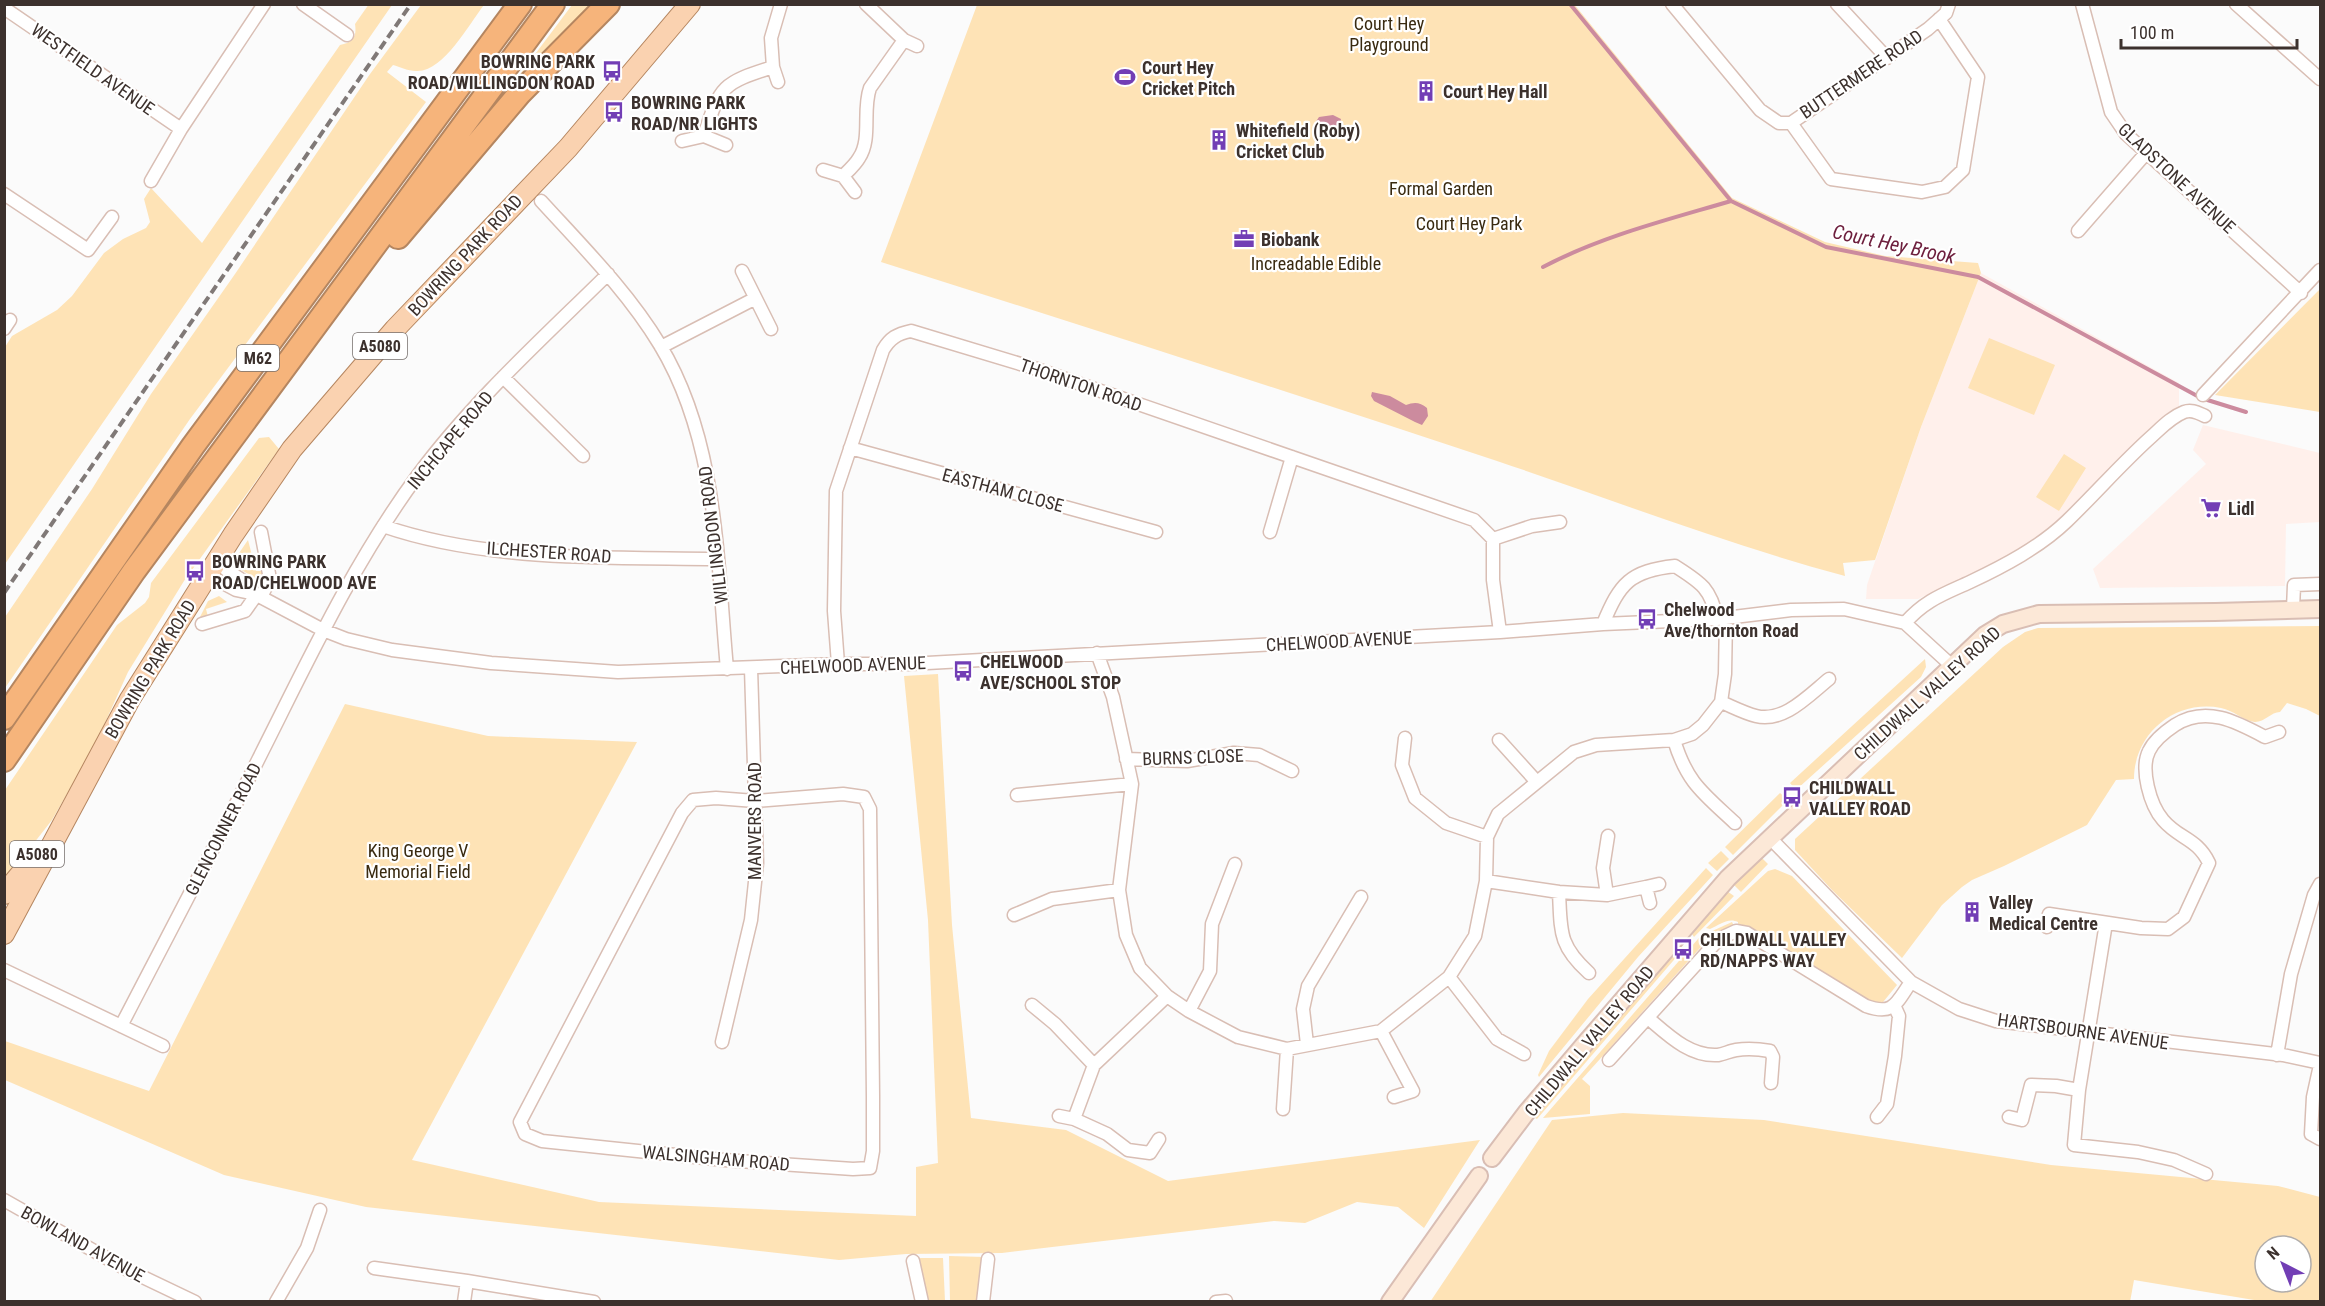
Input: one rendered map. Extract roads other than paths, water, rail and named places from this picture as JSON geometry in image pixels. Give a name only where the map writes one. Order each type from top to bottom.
[{"type":"highway","name":"M62","points":[[4,718],[193,446],[520,4]]},
{"type":"highway","name":"M62","points":[[4,760],[134,571],[553,4]]},
{"type":"highway","points":[[264,395],[520,93],[608,4]]},
{"type":"main road","name":"BOWRING PARK ROAD","points":[[4,934],[130,699],[212,569],[292,449],[394,329],[568,148],[690,4]]},
{"type":"main road","name":"CHILDWALL VALLEY ROAD","points":[[1492,1158],[1533,1105],[1720,887],[1985,635],[2003,624],[2039,614],[2320,609]]},
{"type":"main road","name":"BOWRING PARK ROAD","points":[[4,894],[67,814]]},
{"type":"main road","points":[[1390,1302],[1479,1176]]},
{"type":"street","points":[[151,181],[181,129],[264,4]]},
{"type":"street","points":[[303,4],[347,35]]},
{"type":"street","points":[[778,82],[773,67],[771,38],[781,4]]},
{"type":"street","points":[[866,4],[904,40],[917,46]]},
{"type":"street","name":"BUTTERMERE ROAD","points":[[1672,4],[1760,110],[1779,123],[1791,123],[1887,58],[1946,13],[1949,4]]},
{"type":"street","points":[[1837,4],[1887,58]]},
{"type":"street","name":"GLADSTONE AVENUE","points":[[2082,4],[2111,112],[2126,134],[2301,293]]},
{"type":"street","points":[[2236,4],[2320,79]]},
{"type":"street","name":"WESTFIELD AVENUE","points":[[4,8],[181,129]]},
{"type":"street","points":[[1791,123],[1832,179],[1922,192],[1945,187],[1963,171],[1978,77],[1939,19]]},
{"type":"street","points":[[843,176],[859,158],[862,150],[867,97],[870,88],[904,40]]},
{"type":"street","points":[[704,136],[715,104],[728,85],[737,79],[773,67]]},
{"type":"street","points":[[682,141],[704,136],[726,145]]},
{"type":"street","points":[[2078,231],[2147,152]]},
{"type":"street","points":[[823,170],[843,176],[855,192]]},
{"type":"street","points":[[4,195],[88,250],[112,217]]},
{"type":"street","name":"WILLINGDON ROAD","points":[[541,201],[608,274],[639,312],[661,347],[682,389],[704,462],[713,512],[727,669]]},
{"type":"street","points":[[2203,395],[2301,293],[2320,270]]},
{"type":"street","points":[[742,271],[771,329]]},
{"type":"street","name":"INCHCAPE ROAD","points":[[323,630],[383,526],[418,475],[451,434],[503,377],[608,274]]},
{"type":"street","points":[[661,347],[754,299]]},
{"type":"street","name":"THORNTON ROAD","points":[[837,664],[834,611],[836,491],[882,350],[889,339],[900,333],[911,331],[1037,369],[1474,520],[1493,540]]},
{"type":"street","points":[[503,377],[583,456]]},
{"type":"street","points":[[1905,623],[1917,609],[1930,600],[1972,581],[2042,543],[2169,420],[2192,410],[2205,416]]},
{"type":"street","name":"EASTHAM CLOSE","points":[[850,448],[1156,532]]},
{"type":"street","points":[[1270,532],[1292,457]]},
{"type":"street","points":[[1500,632],[1493,580],[1493,540],[1532,526],[1560,522]]},
{"type":"street","name":"ILCHESTER ROAD","points":[[383,526],[456,544],[533,554],[717,559]]},
{"type":"street","points":[[202,624],[245,611],[270,579],[261,532]]},
{"type":"street","points":[[1096,653],[1113,697],[1132,784],[1119,890],[1126,935],[1140,968],[1167,996],[1190,1011],[1238,1037],[1287,1049],[1381,1031],[1449,977],[1476,936],[1486,881],[1487,837],[1498,814],[1536,781],[1574,752],[1596,745],[1674,740],[1692,734],[1709,718],[1721,702],[1725,674],[1721,618],[1714,600],[1698,581],[1675,566],[1652,568],[1627,580],[1611,605],[1603,624]]},
{"type":"street","name":"CHELWOOD AVENUE","points":[[212,569],[242,580],[258,595],[323,630],[346,639],[392,650],[491,663],[618,672],[837,664],[909,664],[1500,632],[1721,618],[1791,610],[1844,609],[1905,623],[1952,666]]},
{"type":"street","points":[[2293,609],[2294,585],[2320,584]]},
{"type":"street","name":"GLENCONNER ROAD","points":[[121,1026],[231,815],[323,630]]},
{"type":"street","name":"MANVERS ROAD","points":[[722,1042],[751,920],[757,862],[751,668]]},
{"type":"street","points":[[1721,702],[1754,716],[1772,717],[1792,708],[1829,679]]},
{"type":"street","points":[[2048,927],[2049,914],[2141,928],[2168,928],[2184,917],[2209,863],[2203,850],[2163,821],[2153,804],[2146,783],[2148,754],[2159,737],[2174,725],[2187,718],[2203,715],[2227,719],[2265,737],[2279,732]]},
{"type":"street","points":[[1405,738],[1402,765],[1415,798],[1446,823],[1487,837]]},
{"type":"street","points":[[1499,740],[1536,781]]},
{"type":"street","points":[[1674,740],[1680,759],[1693,783],[1735,823]]},
{"type":"street","name":"BURNS CLOSE","points":[[1126,759],[1187,761],[1234,753],[1258,755],[1292,771]]},
{"type":"street","points":[[1017,795],[1132,784]]},
{"type":"street","name":"WALSINGHAM ROAD","points":[[843,794],[864,797],[870,808],[873,1107],[873,1151],[870,1168],[854,1169],[724,1160],[542,1141],[525,1134],[520,1122],[682,813],[693,800],[716,798],[755,801],[843,794]]},
{"type":"street","points":[[1607,895],[1603,868],[1608,836]]},
{"type":"street","name":"HARTSBOURNE AVENUE","points":[[1770,838],[1911,982],[1959,1009],[1996,1021],[2277,1055],[2320,1064]]},
{"type":"street","points":[[1190,1011],[1210,970],[1212,924],[1235,864]]},
{"type":"street","points":[[1486,881],[1559,892],[1607,895],[1653,885],[1650,903]]},
{"type":"street","points":[[2277,1055],[2291,974],[2314,895],[2320,884]]},
{"type":"street","points":[[1014,915],[1052,898],[1119,890]]},
{"type":"street","points":[[1559,892],[1561,926],[1567,950],[1589,973]]},
{"type":"street","points":[[1307,1044],[1304,1009],[1308,986],[1361,897]]},
{"type":"street","points":[[2106,923],[2079,1090],[2074,1145],[2138,1152],[2174,1160],[2206,1174]]},
{"type":"street","points":[[1610,1060],[1719,939],[1736,931],[1747,933],[1866,1006],[1881,1011],[1887,1011],[1894,1005],[1911,982]]},
{"type":"street","points":[[4,970],[163,1046]]},
{"type":"street","points":[[1449,977],[1497,1039],[1524,1054]]},
{"type":"street","points":[[1074,1119],[1094,1065],[1167,996]]},
{"type":"street","points":[[1032,1005],[1055,1024],[1094,1065]]},
{"type":"street","points":[[1877,1117],[1887,1104],[1895,1056],[1899,1016],[1894,1005]]},
{"type":"street","points":[[1648,1018],[1672,1038],[1701,1054],[1719,1055],[1737,1050],[1755,1049],[1770,1051],[1773,1057],[1771,1083]]},
{"type":"street","points":[[1381,1031],[1413,1091],[1394,1096]]},
{"type":"street","points":[[1283,1110],[1287,1049]]},
{"type":"street","points":[[2320,1064],[2313,1097],[2311,1134],[2320,1139]]},
{"type":"street","points":[[2009,1118],[2022,1120],[2031,1085],[2079,1090]]},
{"type":"street","points":[[1059,1116],[1074,1119],[1107,1134],[1128,1150],[1150,1153],[1159,1139]]},
{"type":"street","name":"BOWLAND AVENUE","points":[[4,1200],[126,1269],[195,1302]]},
{"type":"street","points":[[276,1302],[307,1248],[320,1210]]},
{"type":"street","points":[[983,1302],[988,1259]]},
{"type":"street","points":[[913,1261],[922,1302]]},
{"type":"street","points":[[374,1268],[594,1302]]},
{"type":"street","points":[[464,1302],[467,1281]]},
{"type":"waterway","name":"Court Hey Brook","points":[[1570,4],[1731,201],[1826,247],[1978,277],[2201,398],[2246,412]]},
{"type":"waterway","points":[[1543,267],[1588,246],[1731,201]]},
{"type":"railway","points":[[4,593],[411,4]]},
{"type":"place","name":"BOWRING PARK ROAD/WILLINGDON ROAD","points":[[612,71]]},
{"type":"place","name":"Court Hey Cricket Pitch","points":[[1125,77]]},
{"type":"place","name":"Court Hey Hall","points":[[1426,91]]},
{"type":"place","name":"BOWRING PARK ROAD/NR LIGHTS","points":[[614,112]]},
{"type":"place","name":"Whitefield (Roby) Cricket Club","points":[[1219,140]]},
{"type":"place","name":"Biobank","points":[[1244,239]]},
{"type":"place","name":"Lidl","points":[[2211,508]]},
{"type":"place","name":"BOWRING PARK ROAD/CHELWOOD AVE","points":[[195,571]]},
{"type":"place","name":"Chelwood Ave/thornton Road","points":[[1647,619]]},
{"type":"place","name":"CHELWOOD AVE/SCHOOL STOP","points":[[963,671]]},
{"type":"place","name":"CHILDWALL VALLEY ROAD","points":[[1792,797]]},
{"type":"place","name":"Valley Medical Centre","points":[[1972,912]]},
{"type":"place","name":"CHILDWALL VALLEY RD/NAPPS WAY","points":[[1683,949]]},
{"type":"park label","name":"Court Hey Playground","points":[[1389,33]]},
{"type":"park label","name":"Formal Garden","points":[[1441,188]]},
{"type":"park label","name":"Court Hey Park","points":[[1469,223]]},
{"type":"park label","name":"Increadable Edible","points":[[1316,263]]},
{"type":"park label","name":"King George V Memorial Field","points":[[418,860]]}]
